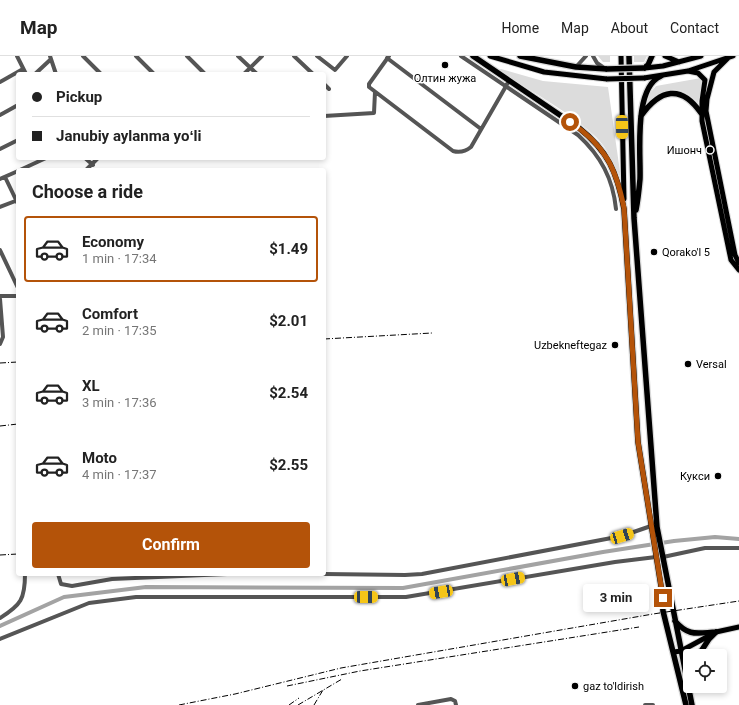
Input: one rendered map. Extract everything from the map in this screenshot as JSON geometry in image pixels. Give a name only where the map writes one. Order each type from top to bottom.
[{"type":"highway","points":[[473,56],[508,83],[594,140],[609,160],[615,172],[624,208],[638,442],[653,527],[662,555],[683,660]]},
{"type":"highway","points":[[520,56],[576,67],[607,69],[644,68],[652,56]]},
{"type":"highway","points":[[629,56],[634,218],[653,527],[663,611],[686,705]]},
{"type":"highway","points":[[634,218],[639,194],[641,116],[646,93],[651,84],[661,76]]},
{"type":"highway","points":[[641,116],[656,100],[677,93],[687,96],[701,113]]},
{"type":"highway","points":[[675,622],[683,630],[691,633],[716,632]]},
{"type":"highway","points":[[703,649],[716,632]]},
{"type":"highway","points":[[690,693],[692,705]]},
{"type":"main road","points":[[490,56],[544,72],[607,79],[661,76],[688,71],[730,57]]},
{"type":"main road","points":[[621,56],[624,208]]},
{"type":"main road","points":[[665,56],[680,62]]},
{"type":"main road","points":[[644,68],[680,62],[701,56]]},
{"type":"main road","points":[[705,121],[707,99],[716,69],[730,57]]},
{"type":"main road","points":[[688,71],[698,73],[705,79]]},
{"type":"main road","points":[[705,79],[709,76],[712,80]]},
{"type":"main road","points":[[705,79],[701,113],[705,121],[725,217],[735,255],[739,263]]},
{"type":"main road","points":[[725,217],[731,260],[739,270]]},
{"type":"main road","points":[[674,652],[681,650],[716,632],[739,627]]},
{"type":"street","points":[[17,56],[25,72]]},
{"type":"street","points":[[83,56],[99,72]]},
{"type":"street","points":[[136,56],[152,72]]},
{"type":"street","points":[[187,56],[203,72]]},
{"type":"street","points":[[238,56],[254,72]]},
{"type":"street","points":[[246,72],[262,56]]},
{"type":"street","points":[[294,56],[311,72]]},
{"type":"street","points":[[299,61],[303,56]]},
{"type":"street","points":[[317,56],[335,70],[347,56]]},
{"type":"street","points":[[461,56],[508,83],[591,146],[599,156],[608,173],[615,195],[616,210]]},
{"type":"street","points":[[576,67],[586,56]]},
{"type":"street","points":[[593,56],[597,63],[607,69]]},
{"type":"street","points":[[482,129],[388,57],[368,84],[369,87],[375,92],[453,151],[463,152],[468,150],[482,129],[508,83]]},
{"type":"street","points":[[36,72],[50,58],[55,72]]},
{"type":"street","points":[[18,72],[23,69]]},
{"type":"street","points":[[0,82],[16,73]]},
{"type":"street","points":[[326,86],[329,89]]},
{"type":"street","points":[[326,116],[374,114],[375,92]]},
{"type":"street","points":[[0,115],[16,106]]},
{"type":"street","points":[[0,149],[16,141]]},
{"type":"street","points":[[24,168],[42,160]]},
{"type":"street","points":[[87,160],[93,165]]},
{"type":"street","points":[[89,168],[97,160]]},
{"type":"street","points":[[0,179],[16,172]]},
{"type":"street","points":[[5,177],[16,199]]},
{"type":"street","points":[[0,207],[16,201]]},
{"type":"street","points":[[0,250],[16,284]]},
{"type":"street","points":[[0,344],[3,337],[0,297],[16,296]]},
{"type":"street","points":[[326,574],[422,574],[622,536],[653,527]]},
{"type":"street","points":[[662,555],[705,548],[739,548]]},
{"type":"street","points":[[0,639],[89,603],[136,597],[406,597],[656,556]]},
{"type":"street","points":[[0,618],[21,602],[24,594],[25,576]]},
{"type":"street","points":[[59,576],[61,584],[72,586],[112,579],[181,576]]},
{"type":"street","points":[[418,705],[451,699],[455,701],[456,705]]},
{"type":"street","points":[[645,705],[653,705]]},
{"type":"shaded area","points":[[598,56],[610,56],[610,62],[603,62]]},
{"type":"shaded area","points":[[634,56],[647,56],[644,62],[634,62]]},
{"type":"shaded area","points":[[501,69],[543,81],[608,87],[621,179],[613,162],[596,137],[562,110],[499,70]]},
{"type":"shaded area","points":[[701,78],[704,82],[698,103],[685,93],[679,90],[673,90],[660,94],[647,103],[650,93],[656,86]]},
{"type":"waterway","points":[[0,626],[64,597],[146,587],[403,588],[603,552],[674,541],[715,537],[739,539]]},
{"type":"railway","points":[[326,339],[432,333]]},
{"type":"railway","points":[[0,363],[16,362]]},
{"type":"railway","points":[[0,426],[16,424]]},
{"type":"railway","points":[[0,555],[16,554]]},
{"type":"railway","points":[[179,705],[235,694],[341,668],[653,614],[739,601]]},
{"type":"railway","points":[[287,686],[360,671],[639,627]]},
{"type":"railway","points":[[298,705],[342,679]]},
{"type":"railway","points":[[314,705],[323,690]]},
{"type":"railway","points":[[289,705],[299,698]]},
{"type":"place","name":"Олтин жужа","points":[[445,65]]},
{"type":"place","name":"Ишонч","points":[[710,150]]},
{"type":"place","name":"Qorako'l 5","points":[[654,252]]},
{"type":"place","name":"Uzbekneftegaz","points":[[615,345]]},
{"type":"place","name":"Versal","points":[[688,364]]},
{"type":"place","name":"Кукси","points":[[718,476]]},
{"type":"place","name":"gaz to'ldirish","points":[[575,686]]},
{"type":"route","points":[[570,122],[594,140],[609,160],[619,184],[624,208],[630,329],[638,442],[663,598]]}]
